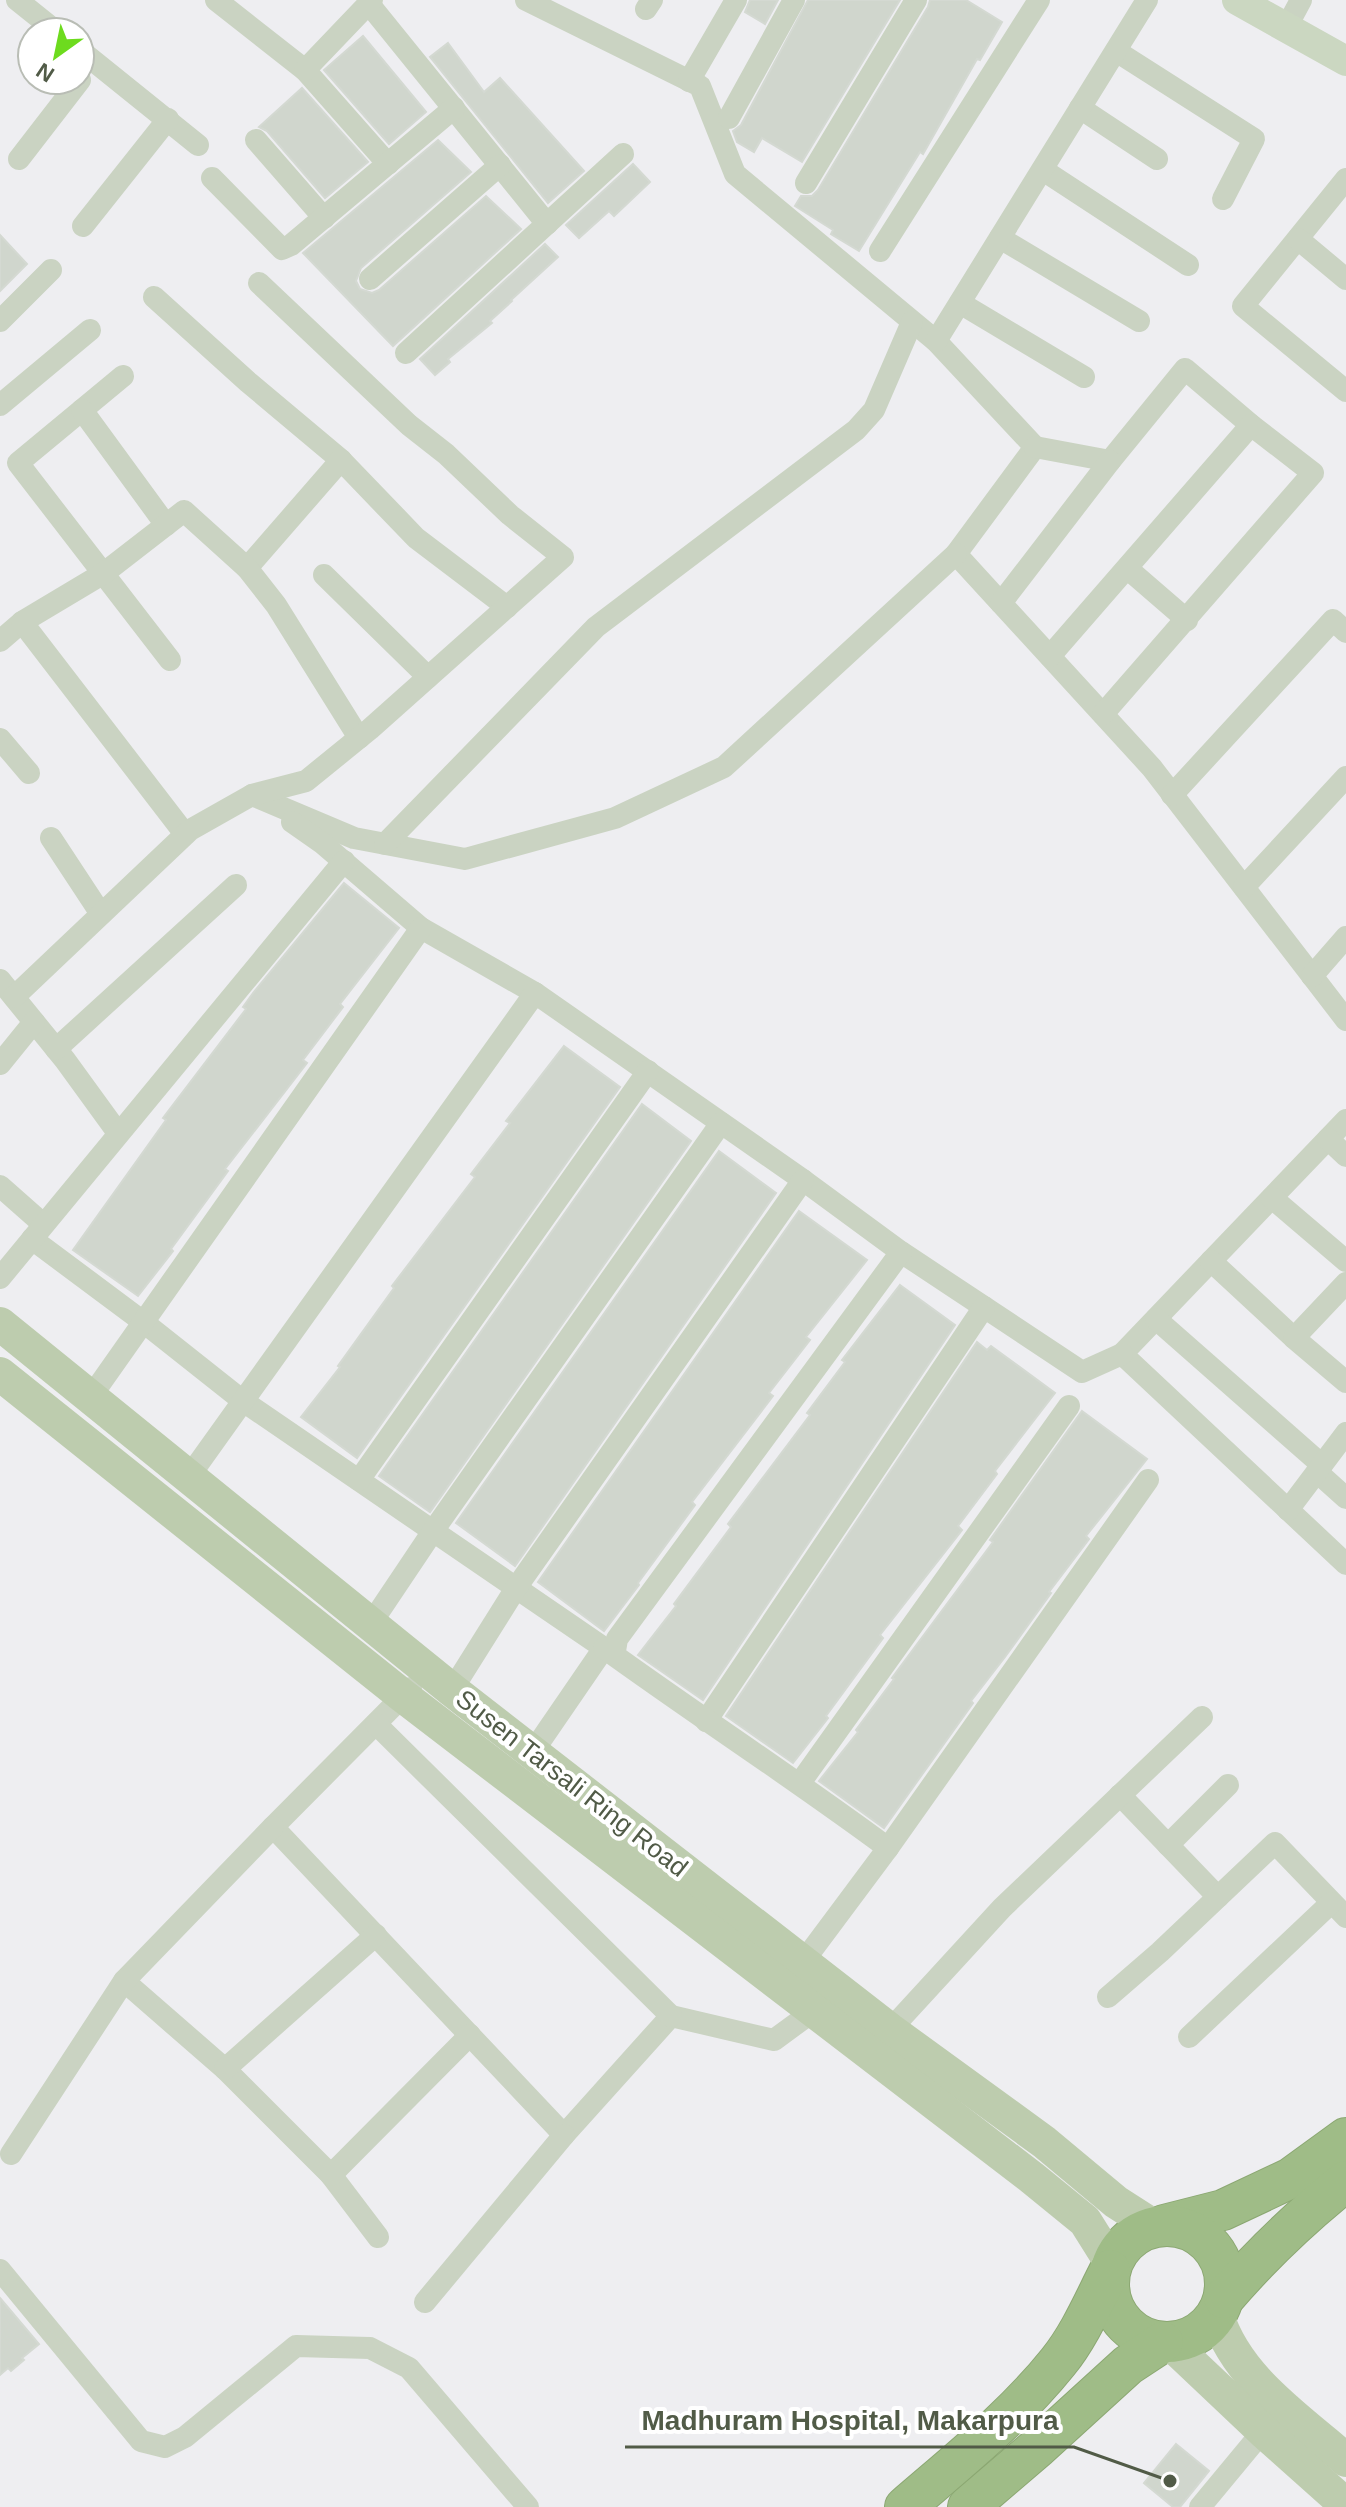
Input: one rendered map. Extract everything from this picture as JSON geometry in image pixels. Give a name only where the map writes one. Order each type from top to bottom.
[{"type":"highway","points":[[1111,2267],[1108,2288],[1113,2306],[1122,2321],[1152,2341],[1189,2339],[1205,2330],[1300,2194],[1346,2138]]},
{"type":"highway","points":[[905,2507],[1022,2405],[1060,2360],[1117,2253],[1129,2239],[1146,2229],[1346,2181]]},
{"type":"highway","points":[[1159,2226],[1182,2227],[1199,2234],[1213,2247],[1222,2262],[1226,2280],[1221,2307]]},
{"type":"highway","points":[[968,2507],[1128,2365],[1167,2342]]},
{"type":"main road","name":"Susen Tarsali Ring Road","points":[[0,1324],[532,1753],[890,2030],[1044,2142],[1116,2202],[1159,2226]]},
{"type":"main road","name":"Susen Tarsali Ring Road","points":[[0,1374],[403,1696],[815,2010],[1085,2221],[1111,2267]]},
{"type":"main road","points":[[1221,2307],[1223,2334],[1234,2354],[1262,2386],[1346,2460]]},
{"type":"main road","points":[[1167,2342],[1346,2505]]},
{"type":"street","points":[[17,0],[37,16]]},
{"type":"street","points":[[216,0],[305,70],[388,164]]},
{"type":"street","points":[[526,0],[700,86],[735,174],[936,341],[1035,447],[1110,461]]},
{"type":"street","points":[[689,81],[736,0]]},
{"type":"street","points":[[729,118],[794,0]]},
{"type":"street","points":[[806,183],[916,0]]},
{"type":"street","points":[[880,251],[1039,0]]},
{"type":"street","points":[[936,341],[1147,0]]},
{"type":"street","points":[[1237,0],[1346,61]]},
{"type":"street","points":[[1286,28],[1301,0]]},
{"type":"street","points":[[305,70],[366,3],[547,224]]},
{"type":"street","points":[[1116,51],[1254,139],[1223,199]]},
{"type":"street","points":[[96,62],[198,145]]},
{"type":"street","points":[[19,159],[68,96]]},
{"type":"street","points":[[212,178],[282,249],[324,218],[454,108]]},
{"type":"street","points":[[1080,108],[1157,159]]},
{"type":"street","points":[[83,226],[168,119]]},
{"type":"street","points":[[256,140],[324,218]]},
{"type":"street","points":[[406,353],[623,154]]},
{"type":"street","points":[[370,279],[500,165]]},
{"type":"street","points":[[1043,170],[1188,265]]},
{"type":"street","points":[[1346,179],[1243,306],[1346,391]]},
{"type":"street","points":[[1000,238],[1139,321]]},
{"type":"street","points":[[1298,239],[1346,279]]},
{"type":"street","points":[[0,321],[51,270]]},
{"type":"street","points":[[118,1133],[7,988],[101,914],[185,834],[252,795],[306,781],[359,738],[563,557],[510,515],[446,454],[409,425],[259,283]]},
{"type":"street","points":[[154,297],[341,460],[416,538],[507,607]]},
{"type":"street","points":[[960,303],[1084,377]]},
{"type":"street","points":[[385,844],[596,627],[856,430],[874,410],[912,322]]},
{"type":"street","points":[[0,405],[90,330]]},
{"type":"street","points":[[1001,603],[1185,369],[1313,473],[1103,714]]},
{"type":"street","points":[[123,376],[18,463],[170,660]]},
{"type":"street","points":[[82,410],[166,525]]},
{"type":"street","points":[[1050,656],[1251,425]]},
{"type":"street","points":[[252,795],[354,838],[465,859],[615,818],[724,767],[956,554],[1035,447]]},
{"type":"street","points":[[247,568],[341,460]]},
{"type":"street","points":[[0,641],[22,622],[104,573],[184,511],[247,568],[276,605],[359,738]]},
{"type":"street","points":[[956,554],[1152,768],[1346,1020]]},
{"type":"street","points":[[1128,569],[1187,620]]},
{"type":"street","points":[[324,575],[428,677]]},
{"type":"street","points":[[1172,795],[1333,620],[1346,632]]},
{"type":"street","points":[[22,622],[185,834]]},
{"type":"street","points":[[0,739],[29,773]]},
{"type":"street","points":[[1244,887],[1346,777]]},
{"type":"street","points":[[252,795],[322,843],[421,928],[535,993],[901,1252],[1082,1372],[1122,1354],[1346,1120]]},
{"type":"street","points":[[51,838],[101,914]]},
{"type":"street","points":[[0,1278],[344,861]]},
{"type":"street","points":[[56,1049],[236,885]]},
{"type":"street","points":[[90,1398],[421,928]]},
{"type":"street","points":[[1312,976],[1346,937]]},
{"type":"street","points":[[188,1478],[535,993]]},
{"type":"street","points":[[0,1064],[34,1022]]},
{"type":"street","points":[[359,1480],[648,1071]]},
{"type":"street","points":[[370,1625],[721,1123]]},
{"type":"street","points":[[1328,1139],[1346,1156]]},
{"type":"street","points":[[11,2154],[124,1981],[403,1696],[440,1680],[516,1588],[803,1180]]},
{"type":"street","points":[[0,1186],[37,1232],[243,1401],[800,1783],[888,1848]]},
{"type":"street","points":[[1272,1198],[1346,1261]]},
{"type":"street","points":[[604,1648],[615,1651],[617,1639],[901,1252]]},
{"type":"street","points":[[1211,1261],[1303,1348],[1346,1382]]},
{"type":"street","points":[[1294,1338],[1346,1283]]},
{"type":"street","points":[[706,1721],[984,1307]]},
{"type":"street","points":[[1156,1319],[1319,1468],[1346,1498]]},
{"type":"street","points":[[1122,1354],[1346,1564]]},
{"type":"street","points":[[800,1783],[1069,1406]]},
{"type":"street","points":[[1288,1510],[1346,1433]]},
{"type":"street","points":[[803,1962],[888,1848],[1148,1480]]},
{"type":"street","points":[[532,1753],[604,1648]]},
{"type":"street","points":[[890,2030],[1002,1908],[1202,1717]]},
{"type":"street","points":[[376,1724],[671,2016],[774,2040],[815,2010]]},
{"type":"street","points":[[1168,1845],[1228,1785]]},
{"type":"street","points":[[1120,1795],[1218,1897]]},
{"type":"street","points":[[273,1827],[564,2135]]},
{"type":"street","points":[[1108,1997],[1275,1843],[1338,1910],[1189,2037]]},
{"type":"street","points":[[225,2069],[376,1935]]},
{"type":"street","points":[[124,1981],[225,2069],[331,2175],[378,2237]]},
{"type":"street","points":[[425,2302],[564,2135],[671,2016]]},
{"type":"street","points":[[331,2175],[470,2035]]},
{"type":"street","points":[[0,2270],[141,2441],[165,2447],[185,2437],[296,2346],[370,2348],[409,2368],[528,2507]]},
{"type":"street","points":[[1200,2507],[1263,2431]]},
{"type":"building","points":[[750,0],[778,0],[765,24],[745,12]]},
{"type":"building","points":[[808,0],[900,0],[802,162],[762,138],[754,152],[737,142],[733,131],[741,125]]},
{"type":"building","points":[[930,0],[966,0],[1002,22],[980,60],[977,59],[923,154],[920,152],[859,251],[795,206],[801,196],[812,196],[818,190]]},
{"type":"building","points":[[363,36],[426,112],[389,144],[324,70]]},
{"type":"building","points":[[448,43],[484,92],[500,78],[584,171],[548,203],[430,57]]},
{"type":"building","points":[[302,88],[368,162],[325,198],[267,131],[259,127]]},
{"type":"building","points":[[438,140],[471,172],[361,268],[356,281],[360,289],[372,293],[379,290],[486,196],[521,229],[393,346],[303,253]]},
{"type":"building","points":[[633,164],[650,182],[614,216],[609,211],[579,238],[566,225]]},
{"type":"building","points":[[0,235],[27,264],[0,291]]},
{"type":"building","points":[[545,244],[558,257],[490,321],[492,323],[448,359],[450,362],[435,375],[420,359]]},
{"type":"building","points":[[344,883],[399,928],[340,1004],[343,1007],[303,1060],[307,1063],[225,1169],[228,1171],[138,1296],[73,1250],[166,1120],[163,1118],[246,1009],[243,1007],[253,993]]},
{"type":"building","points":[[564,1046],[620,1087],[357,1458],[301,1417],[340,1367],[394,1288],[392,1286],[475,1177],[471,1174],[510,1123],[506,1121]]},
{"type":"building","points":[[642,1104],[691,1141],[430,1512],[379,1476]]},
{"type":"building","points":[[719,1151],[776,1193],[515,1566],[456,1523]]},
{"type":"building","points":[[799,1211],[867,1260],[806,1337],[810,1340],[769,1393],[773,1396],[692,1502],[695,1505],[604,1631],[538,1582]]},
{"type":"building","points":[[900,1285],[955,1325],[703,1700],[638,1655],[731,1527],[728,1524],[810,1415],[807,1413],[845,1362],[842,1360]]},
{"type":"building","points":[[977,1342],[987,1350],[991,1346],[1055,1393],[995,1471],[997,1474],[958,1526],[962,1530],[880,1635],[883,1638],[793,1763],[726,1716]]},
{"type":"building","points":[[1082,1411],[1147,1459],[1086,1536],[1089,1539],[971,1701],[973,1703],[884,1828],[819,1781],[858,1732],[856,1730],[892,1678],[993,1542],[990,1540]]},
{"type":"building","points":[[0,2298],[39,2344],[11,2371],[8,2368],[0,2375]]},
{"type":"building","points":[[1176,2444],[1209,2471],[1180,2507],[1173,2507],[1144,2483]]},
{"type":"place","name":"Madhuram Hospital, Makarpura","points":[[1170,2481]]}]
